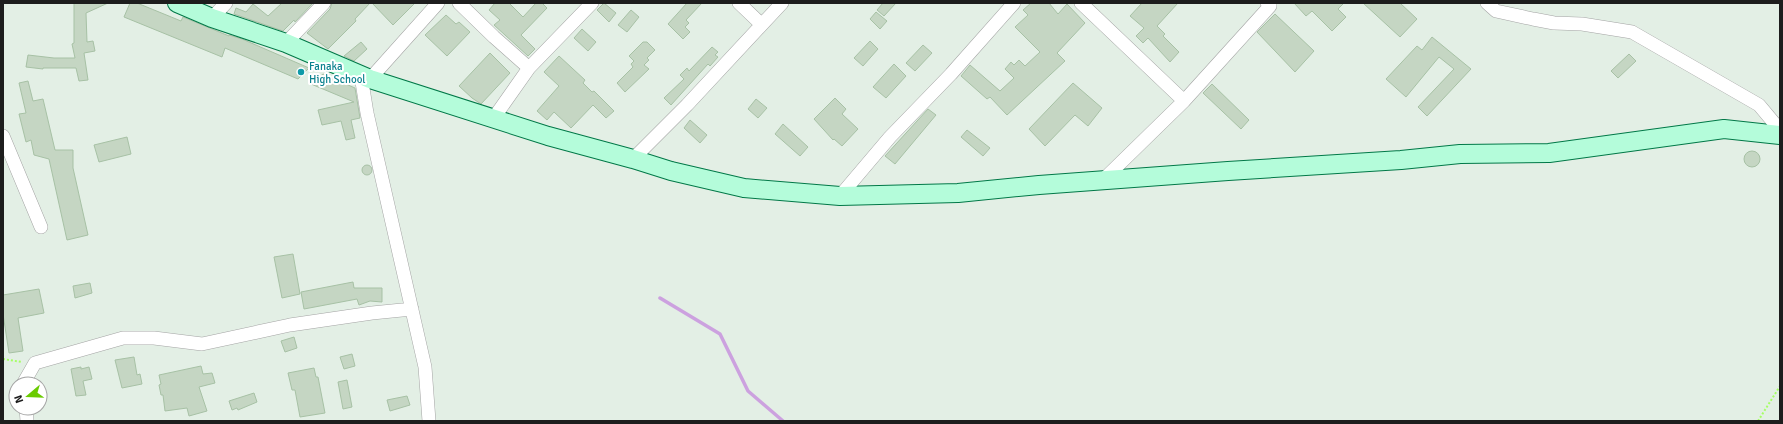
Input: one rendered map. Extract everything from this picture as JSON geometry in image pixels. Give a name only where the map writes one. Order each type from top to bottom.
[{"type":"main road","points":[[177,3],[212,18],[286,43],[365,77],[548,136],[671,171],[744,188],[840,196],[958,193],[1039,185],[1101,182],[1228,171],[1401,160],[1460,154],[1549,153],[1724,129],[1780,135]]},
{"type":"street","points":[[212,18],[226,3]]},
{"type":"street","points":[[286,43],[324,3]]},
{"type":"street","points":[[429,421],[425,367],[367,113],[365,77],[438,3]]},
{"type":"street","points":[[459,3],[529,68]]},
{"type":"street","points":[[493,119],[529,68],[592,3]]},
{"type":"street","points":[[739,3],[761,24]]},
{"type":"street","points":[[633,159],[687,105],[782,3]]},
{"type":"street","points":[[840,196],[890,137],[951,74],[1014,3]]},
{"type":"street","points":[[1081,3],[1184,102]]},
{"type":"street","points":[[1101,182],[1184,102],[1270,6],[1267,3]]},
{"type":"street","points":[[1486,3],[1496,11],[1533,19],[1554,23],[1582,24],[1632,32],[1759,105],[1780,130]]},
{"type":"street","points":[[3,136],[41,227]]},
{"type":"street","points":[[28,376],[35,363],[123,338],[154,338],[202,344],[290,324],[412,309]]},
{"type":"path","points":[[3,359],[35,363]]},
{"type":"path","points":[[1758,421],[1780,386]]},
{"type":"building","points":[[74,3],[108,3],[86,13],[87,42],[93,41],[95,51],[84,53],[88,80],[79,81],[76,68],[43,69],[26,67],[28,55],[54,58],[75,58],[72,44],[74,43]]},
{"type":"building","name":"Fanaka High School","points":[[130,3],[137,3],[181,21],[183,17],[229,36],[242,39],[309,68],[298,79],[225,48],[222,57],[124,17]]},
{"type":"building","points":[[282,3],[313,3],[295,22],[294,20],[283,31],[234,14],[236,8],[246,12],[253,4],[268,16]]},
{"type":"building","points":[[332,3],[370,3],[355,19],[356,21],[328,49],[307,33],[330,9]]},
{"type":"building","points":[[372,3],[415,3],[393,25]]},
{"type":"building","points":[[495,3],[509,3],[523,17],[536,3],[542,3],[547,8],[521,35],[535,49],[528,56],[494,25],[500,20],[489,10]]},
{"type":"building","points":[[604,3],[616,13],[609,22],[597,10]]},
{"type":"building","points":[[687,3],[702,3],[686,20],[689,23],[685,27],[690,32],[683,39],[668,24]]},
{"type":"building","points":[[883,3],[896,3],[884,16],[877,10]]},
{"type":"building","points":[[1031,3],[1049,3],[1058,14],[1067,4],[1085,23],[1057,53],[1065,61],[1007,115],[990,97],[987,99],[961,76],[970,65],[1000,91],[1014,78],[1005,69],[1011,62],[1014,65],[1019,60],[1025,66],[1040,52],[1015,27],[1028,15],[1023,10]]},
{"type":"building","points":[[1142,3],[1178,3],[1157,26],[1165,34],[1163,36],[1179,52],[1170,62],[1148,38],[1143,43],[1136,36],[1144,28],[1130,16]]},
{"type":"building","points":[[1294,3],[1344,3],[1338,9],[1346,17],[1332,31],[1312,11],[1306,16]]},
{"type":"building","points":[[1363,3],[1400,3],[1417,19],[1400,37]]},
{"type":"building","points":[[631,10],[639,17],[627,32],[618,25]]},
{"type":"building","points":[[876,12],[887,21],[880,29],[870,19]]},
{"type":"building","points":[[1275,14],[1314,51],[1295,72],[1257,32]]},
{"type":"building","points":[[446,15],[456,24],[459,22],[470,32],[447,56],[425,35]]},
{"type":"building","points":[[582,29],[596,42],[588,51],[574,38]]},
{"type":"building","points":[[1432,37],[1471,69],[1427,116],[1418,107],[1454,69],[1439,57],[1406,97],[1386,79],[1417,46],[1422,50]]},
{"type":"building","points":[[870,41],[878,49],[863,66],[854,58]]},
{"type":"building","points":[[361,42],[367,49],[354,61],[344,56]]},
{"type":"building","points":[[643,42],[647,42],[655,50],[647,58],[649,60],[644,65],[649,69],[625,92],[617,83],[633,67],[631,64],[634,61],[629,56]]},
{"type":"building","points":[[923,45],[932,53],[915,71],[906,63]]},
{"type":"building","points":[[712,47],[718,52],[715,55],[718,57],[710,66],[708,64],[671,105],[664,98],[684,79],[680,75],[687,68],[689,71]]},
{"type":"building","points":[[490,53],[510,73],[481,104],[459,86]]},
{"type":"building","points":[[1629,54],[1636,61],[1618,78],[1611,71]]},
{"type":"building","points":[[559,56],[585,80],[583,83],[592,92],[594,91],[614,111],[606,118],[593,105],[571,128],[554,112],[547,120],[537,111],[559,86],[544,72]]},
{"type":"building","points":[[894,64],[906,76],[886,98],[873,87]]},
{"type":"building","points":[[323,74],[355,88],[360,118],[351,120],[355,138],[346,140],[341,121],[322,125],[318,110],[354,102],[311,84]]},
{"type":"building","points":[[28,81],[33,101],[43,99],[55,150],[73,150],[73,168],[88,235],[67,240],[49,159],[34,155],[31,140],[26,142],[19,114],[26,113],[19,83]]},
{"type":"building","points":[[1073,83],[1102,108],[1088,126],[1075,115],[1045,146],[1029,129]]},
{"type":"building","points":[[1212,84],[1249,120],[1241,129],[1203,93]]},
{"type":"building","points":[[835,98],[846,109],[842,114],[858,129],[842,146],[834,139],[833,140],[814,119]]},
{"type":"building","points":[[756,99],[767,108],[758,118],[748,109]]},
{"type":"building","points":[[928,109],[936,115],[895,164],[885,156]]},
{"type":"building","points":[[690,120],[707,135],[700,143],[684,128]]},
{"type":"building","points":[[783,124],[808,147],[800,156],[775,134]]},
{"type":"building","points":[[967,130],[990,148],[983,156],[961,137]]},
{"type":"building","points":[[127,137],[131,154],[99,162],[94,145]]},
{"type":"building","points":[[1749,151],[1755,151],[1760,156],[1758,165],[1755,167],[1749,167],[1744,162],[1744,156]]},
{"type":"building","points":[[365,165],[369,165],[371,166],[371,174],[365,175],[362,172],[362,168]]},
{"type":"building","points":[[293,254],[300,294],[282,298],[274,257]]},
{"type":"building","points":[[353,282],[354,288],[382,288],[382,302],[370,301],[359,305],[357,299],[304,309],[301,292]]},
{"type":"building","points":[[90,283],[92,293],[75,298],[73,286]]},
{"type":"building","points":[[39,289],[44,313],[18,318],[23,351],[9,353],[3,314],[3,295]]},
{"type":"building","points":[[294,337],[297,348],[285,352],[281,341]]},
{"type":"building","points":[[352,354],[355,366],[344,369],[340,357]]},
{"type":"building","points":[[134,357],[137,375],[140,374],[142,384],[122,388],[115,360]]},
{"type":"building","points":[[201,366],[203,374],[212,373],[215,383],[199,387],[207,411],[189,416],[187,408],[165,411],[163,395],[161,395],[159,385],[161,384],[159,375]]},
{"type":"building","points":[[81,367],[81,369],[89,367],[92,379],[83,381],[86,395],[76,396],[71,369]]},
{"type":"building","points":[[314,368],[316,377],[318,377],[325,413],[300,417],[295,390],[292,390],[288,373]]},
{"type":"building","points":[[347,380],[352,407],[343,409],[338,382]]},
{"type":"building","points":[[254,393],[257,402],[238,410],[237,408],[232,410],[229,401]]},
{"type":"building","points":[[407,396],[410,405],[390,411],[387,400]]},
{"type":"waterway","points":[[660,298],[720,334],[748,391],[783,421]]},
{"type":"place","name":"Fanaka High School","points":[[301,72]]}]
